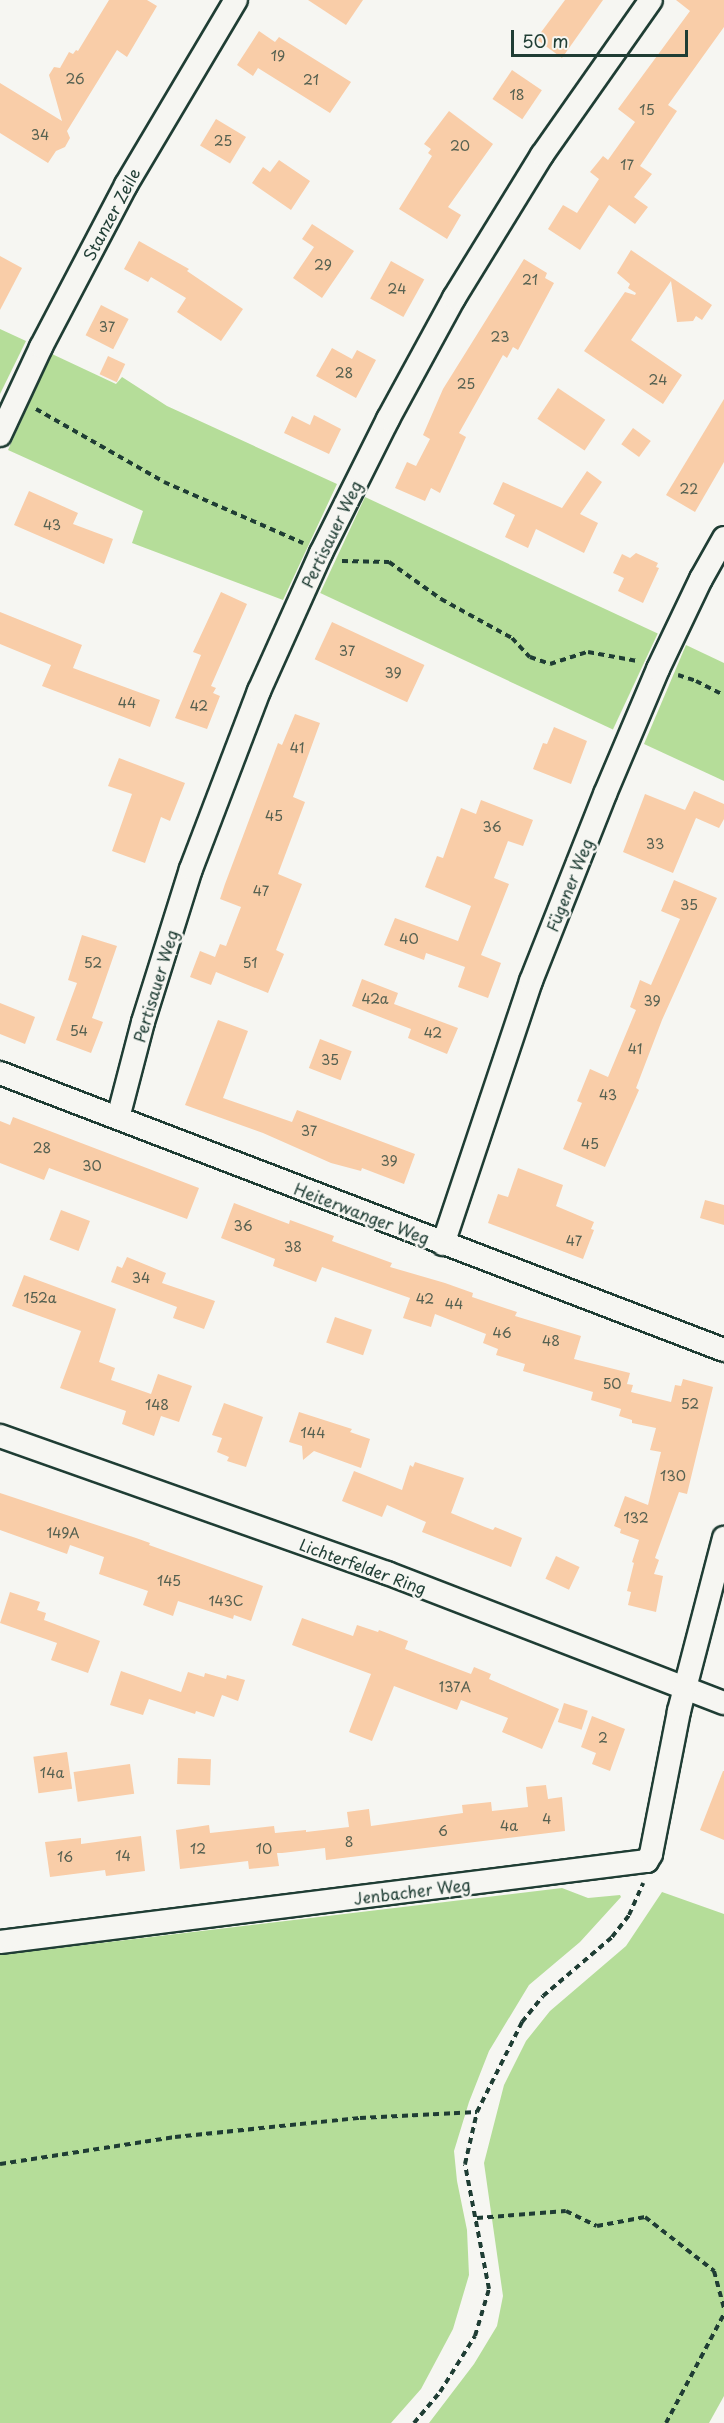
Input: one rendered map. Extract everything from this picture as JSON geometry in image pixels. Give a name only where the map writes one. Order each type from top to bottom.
[{"type":"street","name":"Stanzer Zeile","points":[[0,435],[15,399],[126,185],[236,0]]},
{"type":"street","name":"Pertisauer Weg","points":[[118,1118],[146,1011],[191,869],[259,691],[321,553],[388,419],[454,298],[542,155],[651,0]]},
{"type":"street","name":"Fügener Weg","points":[[443,1244],[531,981],[628,736],[701,579],[724,538]]},
{"type":"street","name":"Heiterwanger Weg","points":[[0,1073],[724,1350]]},
{"type":"street","name":"Lichterfelder Ring","points":[[0,1436],[387,1573],[724,1703]]},
{"type":"street","points":[[646,1862],[651,1854],[686,1688],[724,1538]]},
{"type":"street","name":"Jenbacher Weg","points":[[0,1942],[646,1862]]},
{"type":"path","points":[[15,399],[62,423],[164,482],[311,548]]},
{"type":"path","points":[[335,560],[350,563],[388,562],[441,599],[512,638],[530,657],[550,664],[588,652],[645,663],[696,681],[724,695]]},
{"type":"path","points":[[414,2423],[440,2392],[475,2336],[489,2289],[465,2164],[477,2112],[522,2022],[543,1996],[612,1937],[629,1915],[645,1876],[646,1862]]},
{"type":"path","points":[[0,2164],[175,2137],[360,2118],[477,2112]]},
{"type":"path","points":[[477,2218],[566,2211],[597,2226],[645,2217],[714,2271],[724,2308]]},
{"type":"path","points":[[666,2423],[724,2314]]},
{"type":"green space","points":[[0,329],[26,341],[0,394]]},
{"type":"green space","points":[[52,354],[116,384],[122,377],[167,406],[337,484],[283,600],[132,543],[143,511],[8,450]]},
{"type":"green space","points":[[365,497],[658,634],[613,730],[320,593]]},
{"type":"green space","points":[[686,645],[724,663],[724,781],[644,744]]},
{"type":"green space","points":[[562,1888],[588,1898],[620,1895],[621,1897],[580,1942],[529,1985],[489,2051],[469,2102],[454,2151],[457,2181],[467,2230],[469,2275],[453,2329],[421,2389],[391,2423],[0,2423],[0,1955]]},
{"type":"green space","points":[[662,1892],[724,1914],[724,2396],[709,2423],[429,2423],[474,2364],[497,2326],[503,2296],[484,2163],[504,2085],[526,2041],[550,2011],[626,1946]]},
{"type":"building","points":[[109,0],[147,0],[157,6],[127,57],[117,50],[67,131],[70,138],[65,147],[56,151],[48,163],[0,133],[0,83],[62,121],[49,75],[54,67],[60,68],[69,52],[73,54],[76,50],[78,51]]},
{"type":"building","points":[[308,0],[363,0],[346,25]]},
{"type":"building","points":[[565,0],[603,0],[562,58],[536,39]]},
{"type":"building","points":[[676,0],[724,0],[724,27],[668,105],[677,111],[640,166],[652,174],[634,197],[648,207],[635,224],[609,205],[580,250],[548,229],[563,205],[577,213],[599,179],[590,172],[603,156],[608,160],[635,122],[618,109],[690,11]]},
{"type":"building","points":[[259,31],[275,42],[279,37],[351,82],[330,113],[258,68],[253,76],[237,65]]},
{"type":"building","points":[[512,70],[542,90],[522,119],[492,99]]},
{"type":"building","points":[[449,111],[493,144],[448,207],[461,215],[447,239],[399,209],[432,156],[428,153],[431,149],[424,144]]},
{"type":"building","points":[[216,119],[246,137],[230,164],[200,146]]},
{"type":"building","points":[[279,160],[310,181],[291,210],[252,183],[263,167],[270,172]]},
{"type":"building","points":[[312,224],[354,251],[322,298],[293,278],[314,247],[302,239]]},
{"type":"building","points":[[139,241],[189,269],[187,271],[243,309],[221,341],[177,312],[186,298],[151,277],[148,282],[124,269]]},
{"type":"building","points":[[631,250],[712,305],[702,320],[696,316],[693,321],[677,322],[671,281],[631,340],[682,375],[663,404],[584,351],[625,292],[635,295],[636,293],[628,288],[630,284],[617,273]]},
{"type":"building","points":[[0,256],[22,268],[0,310]]},
{"type":"building","points":[[524,259],[547,273],[545,278],[554,283],[518,350],[513,347],[507,358],[503,355],[459,433],[466,437],[440,493],[431,488],[425,501],[395,488],[407,462],[416,466],[430,439],[423,435],[443,389]]},
{"type":"building","points":[[391,261],[424,279],[403,317],[370,299]]},
{"type":"building","points":[[101,305],[129,319],[113,349],[86,335]]},
{"type":"building","points":[[332,348],[352,359],[357,350],[376,360],[356,398],[316,376]]},
{"type":"building","points":[[108,356],[125,364],[117,382],[100,374]]},
{"type":"building","points":[[558,388],[605,420],[585,451],[537,419]]},
{"type":"building","points":[[724,399],[724,462],[695,512],[666,495]]},
{"type":"building","points":[[314,415],[341,429],[329,454],[284,433],[292,416],[310,425]]},
{"type":"building","points":[[633,428],[651,441],[639,457],[621,444]]},
{"type":"building","points":[[587,471],[602,482],[580,514],[598,523],[584,553],[536,529],[528,548],[505,537],[515,515],[493,504],[503,482],[562,508]]},
{"type":"building","points":[[29,491],[78,513],[73,524],[113,539],[104,564],[14,525]]},
{"type":"building","points":[[636,553],[658,563],[656,567],[659,568],[643,603],[618,591],[624,578],[613,573],[622,554],[630,558]]},
{"type":"building","points":[[221,592],[247,604],[211,686],[216,688],[213,693],[220,696],[207,729],[175,718],[201,655],[193,652]]},
{"type":"building","points":[[0,612],[82,645],[73,668],[160,700],[150,727],[42,686],[51,665],[0,644]]},
{"type":"building","points":[[332,622],[424,665],[407,702],[315,659]]},
{"type":"building","points":[[295,714],[320,723],[293,797],[305,802],[278,874],[302,884],[276,950],[284,954],[268,993],[216,972],[211,985],[190,977],[200,951],[215,957],[220,944],[226,946],[241,907],[220,899],[278,743],[282,745]]},
{"type":"building","points":[[554,727],[587,741],[571,784],[533,769],[543,743],[547,744]]},
{"type":"building","points":[[119,758],[185,783],[170,821],[161,817],[145,863],[112,851],[132,794],[108,786]]},
{"type":"building","points":[[694,791],[724,804],[724,819],[719,828],[696,818],[673,873],[623,852],[645,794],[685,810]]},
{"type":"building","points":[[481,800],[533,820],[523,846],[508,841],[494,878],[509,884],[481,955],[501,963],[488,998],[458,987],[465,967],[426,953],[424,960],[384,945],[395,918],[458,941],[471,906],[425,887],[437,856],[443,858],[461,808],[476,814]]},
{"type":"building","points":[[674,880],[717,898],[662,1020],[636,1088],[639,1090],[605,1167],[563,1149],[582,1103],[577,1101],[590,1069],[608,1077],[636,1010],[630,1007],[640,980],[651,985],[680,919],[661,911]]},
{"type":"building","points":[[82,935],[117,946],[92,1018],[103,1022],[91,1053],[56,1040],[77,983],[68,980]]},
{"type":"building","points":[[362,979],[398,993],[394,1004],[458,1028],[447,1054],[408,1038],[411,1029],[352,1006]]},
{"type":"building","points":[[0,1003],[35,1017],[25,1044],[0,1034]]},
{"type":"building","points":[[218,1020],[248,1031],[223,1098],[292,1122],[297,1110],[415,1154],[404,1184],[362,1168],[361,1171],[331,1163],[263,1133],[185,1105]]},
{"type":"building","points":[[320,1039],[352,1051],[341,1080],[309,1068]]},
{"type":"building","points":[[13,1117],[199,1188],[187,1219],[49,1168],[44,1180],[0,1163],[0,1121],[10,1125]]},
{"type":"building","points":[[518,1168],[563,1185],[556,1206],[594,1222],[591,1229],[594,1230],[583,1259],[488,1223],[498,1194],[508,1197]]},
{"type":"building","points":[[705,1200],[724,1205],[724,1225],[700,1218]]},
{"type":"building","points":[[234,1203],[289,1224],[290,1220],[334,1236],[332,1241],[392,1263],[390,1267],[473,1293],[472,1297],[517,1312],[515,1316],[581,1336],[574,1359],[630,1373],[627,1384],[633,1385],[631,1392],[671,1402],[675,1385],[681,1386],[683,1379],[713,1387],[687,1494],[679,1492],[655,1558],[659,1560],[654,1574],[663,1576],[656,1612],[628,1605],[631,1592],[627,1591],[639,1540],[620,1533],[621,1529],[614,1526],[625,1496],[648,1505],[661,1452],[650,1450],[656,1428],[632,1423],[632,1420],[619,1416],[621,1409],[591,1400],[593,1392],[523,1371],[525,1364],[496,1355],[498,1349],[483,1343],[486,1334],[435,1314],[431,1327],[403,1318],[410,1298],[322,1267],[316,1282],[273,1266],[275,1259],[221,1238]]},
{"type":"building","points":[[61,1210],[90,1221],[78,1251],[50,1240]]},
{"type":"building","points":[[127,1257],[166,1273],[162,1283],[215,1301],[204,1329],[173,1318],[177,1307],[111,1282],[117,1266],[122,1268]]},
{"type":"building","points":[[24,1275],[116,1309],[99,1362],[115,1368],[111,1380],[151,1394],[158,1374],[192,1386],[179,1422],[161,1416],[154,1436],[122,1424],[126,1411],[60,1388],[81,1331],[12,1306]]},
{"type":"building","points":[[335,1317],[372,1330],[363,1355],[326,1343]]},
{"type":"building","points":[[224,1403],[263,1417],[246,1467],[227,1461],[229,1457],[217,1452],[222,1438],[212,1435]]},
{"type":"building","points":[[299,1412],[352,1429],[350,1432],[370,1439],[361,1468],[314,1451],[303,1460],[302,1446],[289,1442]]},
{"type":"building","points":[[415,1462],[464,1478],[451,1513],[493,1530],[495,1527],[522,1538],[511,1567],[422,1532],[426,1522],[387,1505],[382,1517],[342,1501],[354,1471],[402,1490],[410,1465],[413,1467]]},
{"type":"building","points":[[0,1493],[136,1538],[150,1543],[149,1545],[263,1586],[251,1621],[234,1615],[233,1619],[178,1601],[173,1616],[143,1605],[148,1591],[99,1574],[104,1557],[70,1545],[67,1554],[0,1530]]},
{"type":"building","points":[[556,1556],[580,1567],[569,1590],[545,1579]]},
{"type":"building","points":[[10,1592],[40,1602],[37,1610],[46,1613],[44,1620],[100,1641],[88,1673],[51,1660],[57,1643],[0,1623]]},
{"type":"building","points":[[302,1618],[353,1636],[357,1625],[378,1632],[379,1630],[408,1641],[405,1649],[471,1674],[474,1667],[491,1674],[489,1679],[559,1709],[542,1749],[502,1732],[508,1718],[461,1700],[457,1710],[394,1686],[372,1741],[349,1732],[371,1674],[292,1645]]},
{"type":"building","points":[[121,1671],[181,1692],[188,1672],[204,1677],[205,1673],[226,1679],[227,1675],[245,1680],[238,1701],[222,1695],[214,1717],[196,1711],[195,1714],[149,1699],[143,1715],[110,1705]]},
{"type":"building","points":[[564,1703],[588,1711],[582,1730],[558,1722]]},
{"type":"building","points":[[592,1716],[625,1729],[610,1771],[592,1764],[596,1753],[581,1747]]},
{"type":"building","points":[[67,1752],[72,1789],[38,1793],[33,1757]]},
{"type":"building","points":[[178,1758],[211,1759],[210,1785],[177,1784]]},
{"type":"building","points":[[130,1764],[134,1794],[78,1802],[74,1772]]},
{"type":"building","points":[[724,1771],[724,1840],[700,1830]]},
{"type":"building","points":[[546,1785],[548,1799],[562,1797],[565,1831],[326,1860],[325,1848],[277,1853],[279,1866],[249,1869],[248,1861],[180,1869],[176,1830],[209,1825],[210,1833],[274,1826],[275,1833],[306,1830],[306,1832],[349,1827],[347,1812],[369,1809],[371,1826],[463,1813],[462,1805],[491,1802],[492,1811],[528,1807],[526,1787]]},
{"type":"building","points":[[141,1836],[145,1871],[106,1876],[105,1870],[50,1877],[45,1842],[81,1838],[81,1844]]}]
